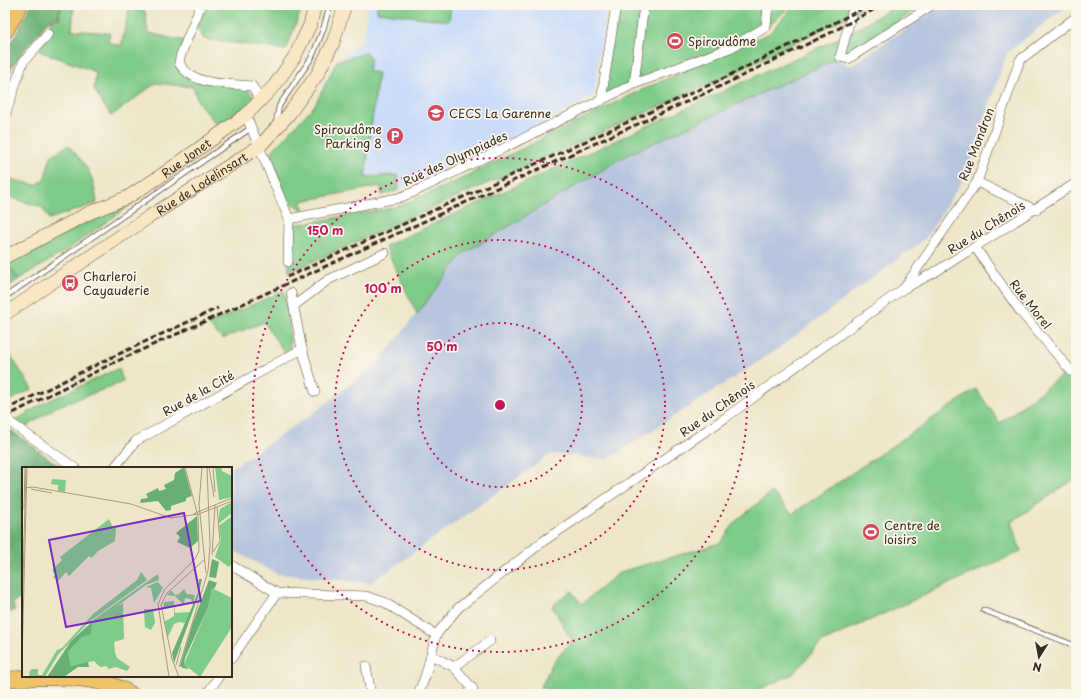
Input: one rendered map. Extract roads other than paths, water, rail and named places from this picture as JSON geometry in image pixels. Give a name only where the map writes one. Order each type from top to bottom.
[{"type":"highway","points":[[5,30],[19,5]]},
{"type":"main road","points":[[5,679],[83,680],[104,683],[131,694]]},
{"type":"street","points":[[201,5],[181,54],[179,63],[185,72],[196,79],[252,86],[261,101]]},
{"type":"street","name":"Rue Jonet","points":[[5,257],[83,216],[128,197],[159,177],[246,115],[275,85],[295,56],[310,26],[315,5]]},
{"type":"street","name":"Rue de Lodelinsart","points":[[5,314],[149,217],[260,146],[289,114],[317,75],[333,43],[345,5]]},
{"type":"street","points":[[601,101],[616,5]]},
{"type":"street","points":[[634,84],[644,5]]},
{"type":"street","name":"Rue des Olympiades","points":[[289,219],[398,198],[414,192],[634,84],[730,48],[766,27],[768,5]]},
{"type":"street","points":[[854,5],[840,57],[848,59],[932,5]]},
{"type":"street","name":"Rue Mondron","points":[[902,289],[977,182],[1020,60],[1076,17]]},
{"type":"street","points":[[5,116],[23,62],[48,34]]},
{"type":"street","points":[[246,115],[289,219],[288,262]]},
{"type":"street","points":[[977,182],[1036,210]]},
{"type":"street","name":"Rue du Chênois","points":[[418,694],[436,635],[458,608],[545,540],[725,418],[902,289],[936,272],[1036,210],[1076,183]]},
{"type":"street","name":"Rue Morel","points":[[975,247],[1020,311],[1072,372]]},
{"type":"street","points":[[294,305],[328,280],[385,253]]},
{"type":"street","points":[[291,293],[302,349],[315,392]]},
{"type":"street","name":"Rue de la Cité","points":[[115,467],[136,441],[302,349]]},
{"type":"street","points":[[5,414],[11,423],[74,467]]},
{"type":"street","points":[[232,566],[277,592],[366,596],[384,602],[436,635]]},
{"type":"street","points":[[232,658],[277,592]]},
{"type":"street","points":[[454,667],[490,641]]},
{"type":"street","points":[[431,655],[454,667],[473,689],[468,694]]},
{"type":"street","points":[[366,666],[371,694]]},
{"type":"street","points":[[207,694],[218,677]]},
{"type":"lane","points":[[276,129],[279,106],[312,57],[323,30],[330,5]]},
{"type":"lane","name":"Rue de Lodelinsart","points":[[5,297],[252,128]]},
{"type":"lane","points":[[984,610],[1076,646]]},
{"type":"railway","points":[[287,277],[718,81],[870,5]]},
{"type":"railway","points":[[5,417],[111,364],[721,86],[830,33],[882,5]]},
{"type":"railway","points":[[5,410],[108,359],[218,308]]},
{"type":"place","name":"Spiroudôme","points":[[675,41]]},
{"type":"place","name":"CECS La Garenne","points":[[436,113]]},
{"type":"place","name":"Spiroudôme Parking 8","points":[[395,136]]},
{"type":"place","name":"Charleroi Cayauderie","points":[[70,283]]},
{"type":"place","name":"Centre de loisirs","points":[[871,532]]}]
